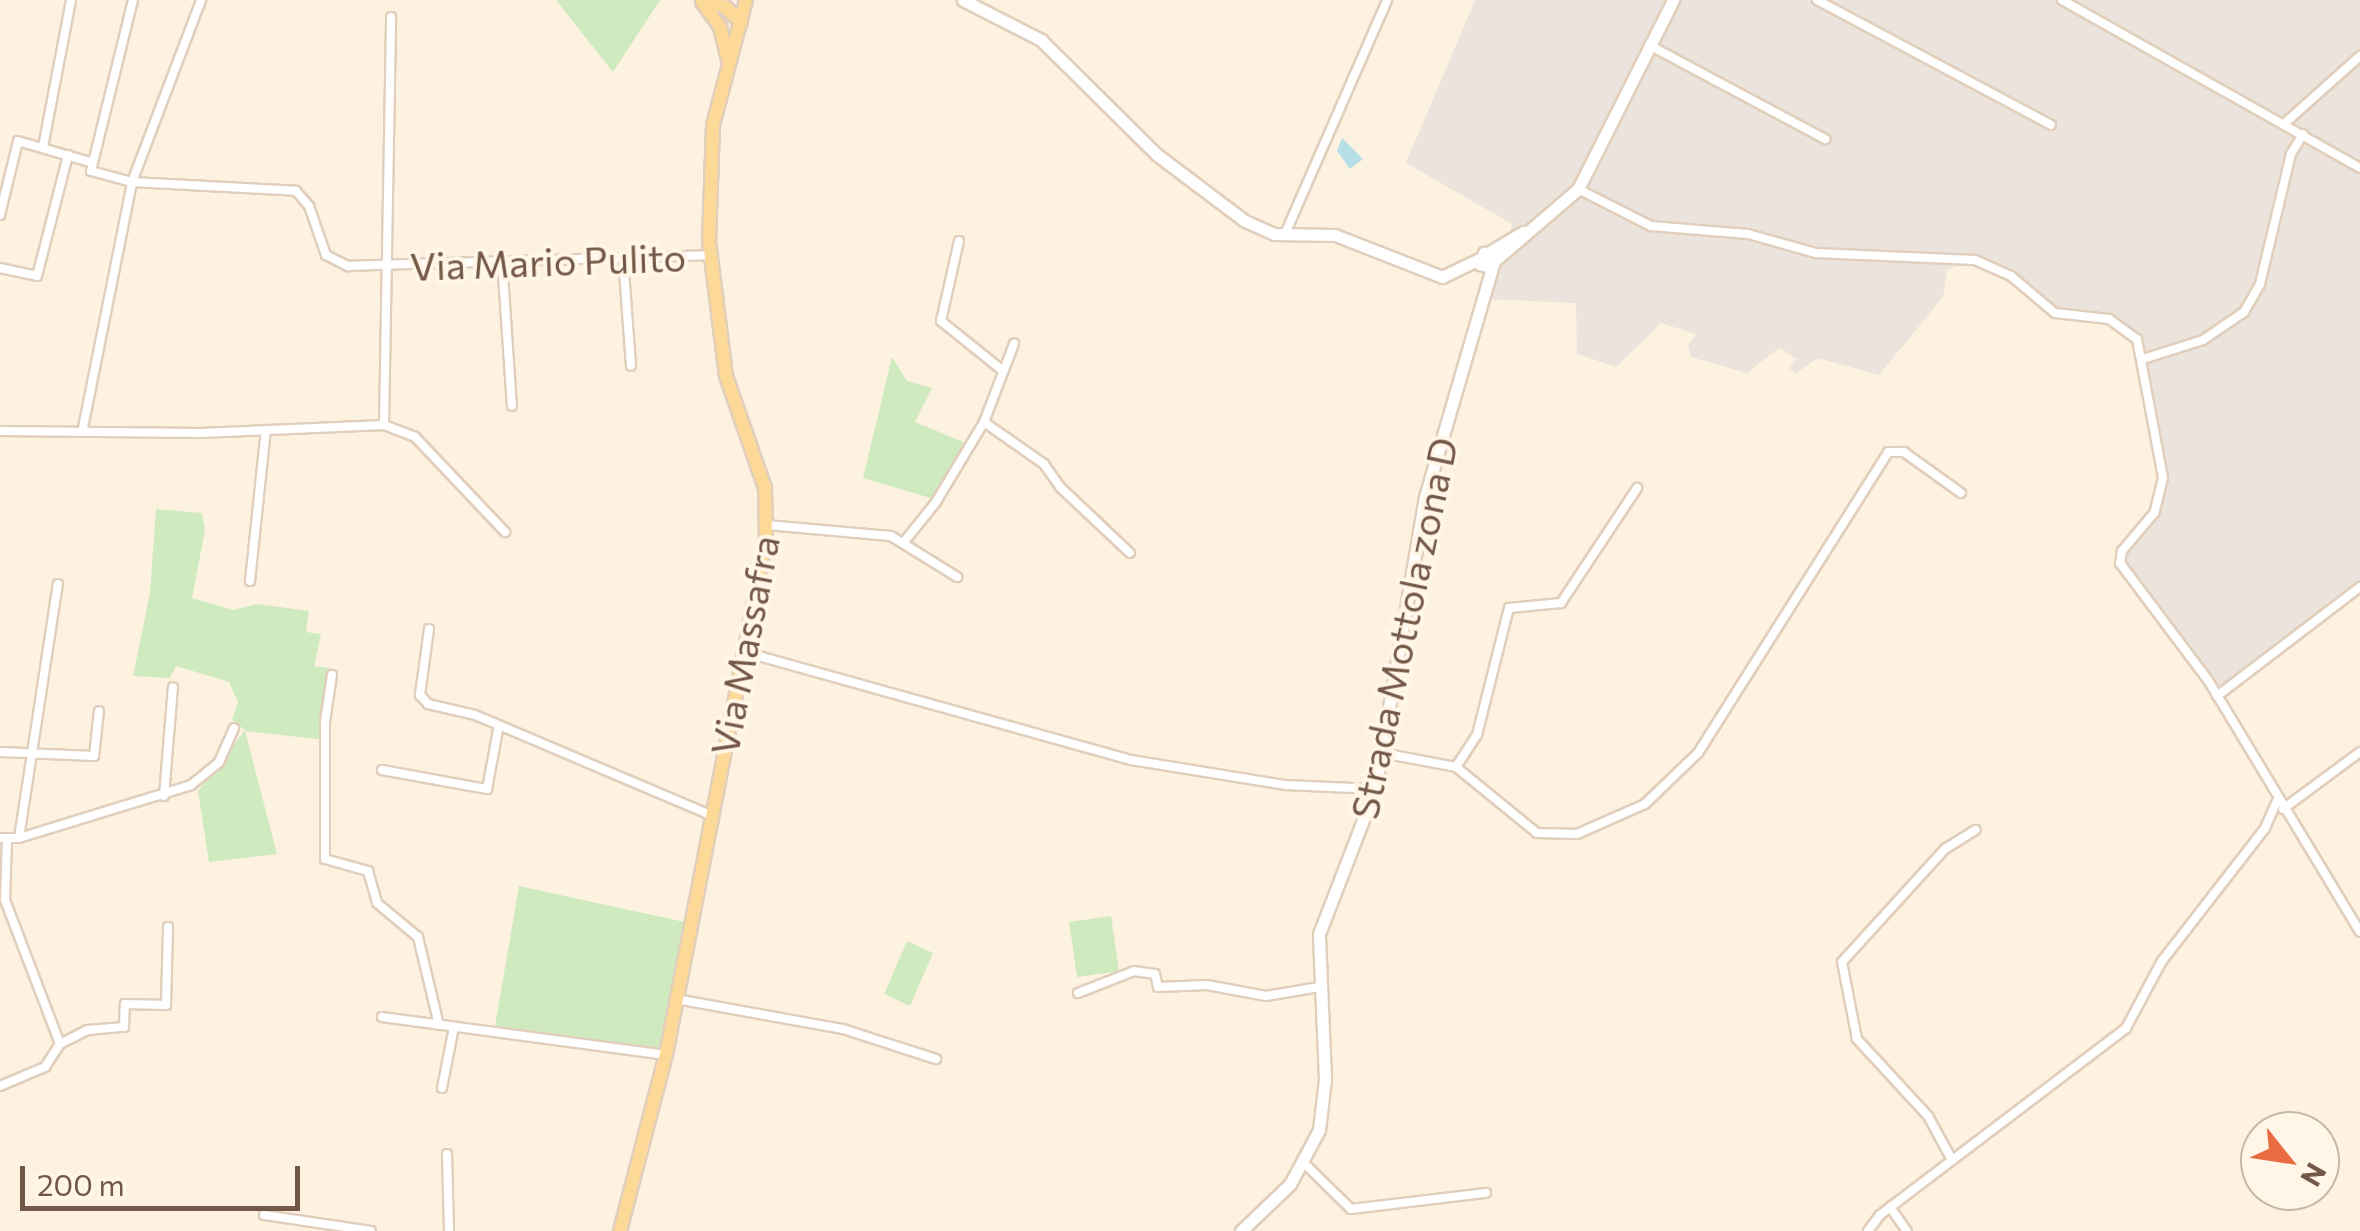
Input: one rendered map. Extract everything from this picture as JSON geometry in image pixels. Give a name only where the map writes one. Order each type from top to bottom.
[{"type":"main road","points":[[706,6],[726,0]]},
{"type":"main road","name":"Via Massafra","points":[[620,1231],[666,1055],[767,524],[766,488],[726,376],[710,255],[713,125],[746,0]]},
{"type":"main road","points":[[963,0],[1040,40],[1192,186],[1245,222],[1285,234],[1335,235],[1442,277],[1484,263],[1578,189],[1673,0]]},
{"type":"main road","points":[[706,6],[732,26],[742,22]]},
{"type":"main road","points":[[706,6],[729,67]]},
{"type":"main road","name":"Strada Mottola zona D","points":[[1241,1231],[1305,1164],[1324,1102],[1318,934],[1375,789],[1425,497],[1484,292],[1484,263]]},
{"type":"street","points":[[42,147],[71,0]]},
{"type":"street","points":[[132,182],[91,171],[133,0]]},
{"type":"street","points":[[83,428],[132,182],[200,0]]},
{"type":"street","points":[[1817,0],[2050,125]]},
{"type":"street","points":[[2062,0],[2360,168]]},
{"type":"street","points":[[1285,234],[1382,2]]},
{"type":"street","points":[[384,425],[391,18]]},
{"type":"street","points":[[1649,45],[1825,140]]},
{"type":"street","points":[[2285,123],[2360,56]]},
{"type":"street","points":[[2144,360],[2178,352],[2244,312],[2260,284],[2291,154],[2303,134]]},
{"type":"street","points":[[0,214],[18,141],[93,164]]},
{"type":"street","points":[[0,268],[37,276],[68,155]]},
{"type":"street","name":"Via Mario Pulito","points":[[132,182],[296,191],[309,206],[326,256],[348,266],[710,255]]},
{"type":"street","points":[[1578,189],[1651,226],[1748,234],[1816,253],[1992,264],[2054,314],[2109,318],[2137,339],[2160,442],[2161,495],[2120,562],[2217,696],[2276,801],[2360,932]]},
{"type":"street","points":[[958,241],[941,321],[1002,371]]},
{"type":"street","points":[[623,257],[632,366]]},
{"type":"street","points":[[502,260],[512,406]]},
{"type":"street","points":[[904,542],[936,502],[984,422],[1014,344]]},
{"type":"street","points":[[984,422],[1044,464],[1130,553]]},
{"type":"street","points":[[0,431],[266,430],[384,425],[416,438],[505,532]]},
{"type":"street","points":[[250,582],[266,430]]},
{"type":"street","points":[[1382,753],[1456,768],[1537,832],[1578,834],[1646,804],[1698,753],[1888,452],[1904,452],[1961,493]]},
{"type":"street","points":[[1456,768],[1477,736],[1509,608],[1560,603],[1637,488]]},
{"type":"street","points":[[767,524],[904,542],[957,578]]},
{"type":"street","points":[[20,838],[58,584]]},
{"type":"street","points":[[2217,696],[2360,587]]},
{"type":"street","points":[[429,629],[420,694],[428,704],[499,725],[711,814]]},
{"type":"street","points":[[744,652],[1131,760],[1286,785],[1375,789]]},
{"type":"street","points":[[332,675],[326,722],[326,860],[368,871],[376,903],[418,937],[439,1026]]},
{"type":"street","points":[[164,796],[173,687]]},
{"type":"street","points":[[0,752],[94,756],[98,711]]},
{"type":"street","points":[[382,770],[487,789],[499,725]]},
{"type":"street","points":[[60,1044],[5,900],[3,839],[20,838],[164,796],[207,774],[234,728]]},
{"type":"street","points":[[2283,809],[2360,752]]},
{"type":"street","points":[[1868,1231],[1890,1208],[2126,1028],[2162,960],[2266,828],[2276,801]]},
{"type":"street","points":[[1952,1160],[1928,1116],[1857,1038],[1842,962],[1945,849],[1976,830]]},
{"type":"street","points":[[0,1086],[45,1067],[60,1044],[88,1030],[124,1028],[126,1004],[166,1005],[168,927]]},
{"type":"street","points":[[1078,993],[1134,971],[1155,974],[1158,987],[1207,985],[1266,996],[1319,987]]},
{"type":"street","points":[[676,998],[851,1030],[936,1059]]},
{"type":"street","points":[[382,1017],[666,1055]]},
{"type":"street","points":[[442,1088],[454,1027]]},
{"type":"street","points":[[447,1154],[448,1231]]},
{"type":"street","points":[[1305,1164],[1351,1210],[1486,1193]]},
{"type":"street","points":[[1890,1208],[1908,1231]]},
{"type":"street","points":[[264,1215],[371,1231]]},
{"type":"shaded area","points":[[1475,0],[2360,0],[2360,587],[2217,696],[2120,563],[2122,551],[2154,513],[2163,478],[2142,347],[2109,319],[2055,313],[2026,288],[1975,260],[1947,270],[1943,297],[1879,375],[1818,358],[1796,373],[1789,368],[1797,359],[1779,348],[1747,373],[1691,357],[1688,345],[1696,334],[1661,323],[1616,367],[1577,354],[1576,303],[1487,299],[1487,276],[1503,254],[1512,224],[1406,163]]},
{"type":"green space","points":[[556,0],[660,0],[613,72]]},
{"type":"green space","points":[[892,357],[907,381],[932,388],[915,422],[966,443],[937,500],[863,478]]},
{"type":"green space","points":[[156,509],[202,513],[205,530],[192,598],[233,610],[257,604],[309,611],[306,632],[321,634],[314,666],[335,669],[326,740],[245,731],[277,854],[209,862],[198,791],[245,730],[232,720],[238,702],[229,682],[176,666],[170,678],[133,676],[150,593]]},
{"type":"green space","points":[[519,886],[689,923],[662,1052],[495,1026]]},
{"type":"green space","points":[[1111,916],[1119,971],[1077,977],[1069,922]]},
{"type":"green space","points":[[907,941],[933,953],[910,1006],[884,994]]},
{"type":"water","points":[[1342,138],[1363,159],[1350,169],[1337,151]]}]
